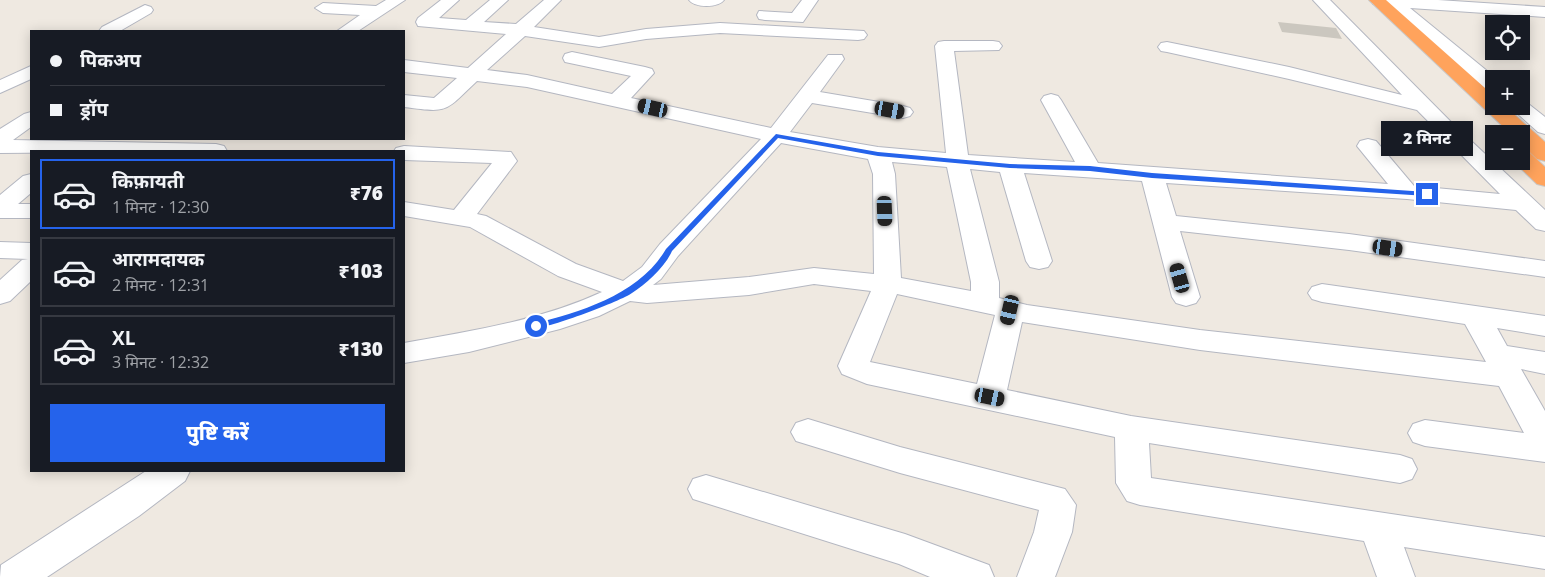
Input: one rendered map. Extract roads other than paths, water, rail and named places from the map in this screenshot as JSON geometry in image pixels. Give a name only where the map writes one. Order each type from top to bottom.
[{"type":"highway","points":[[1358,0],[1488,125]]},
{"type":"highway","points":[[1386,1],[1535,145],[1545,179]]},
{"type":"street","points":[[347,30],[377,10],[397,0]]},
{"type":"street","points":[[451,0],[424,22],[522,30],[599,42],[646,34],[792,24],[810,0]]},
{"type":"street","points":[[469,26],[500,0]]},
{"type":"street","points":[[405,101],[439,104],[553,0]]},
{"type":"street","points":[[697,0],[716,0]]},
{"type":"street","points":[[1321,0],[1424,106],[1545,224]]},
{"type":"street","points":[[1386,1],[1545,12]]},
{"type":"street","points":[[1386,1],[1485,79]]},
{"type":"street","points":[[323,8],[377,10]]},
{"type":"street","points":[[110,30],[145,10]]},
{"type":"street","points":[[744,13],[792,24],[858,35]]},
{"type":"street","points":[[527,81],[599,42]]},
{"type":"street","points":[[990,397],[998,306],[985,282],[958,161],[944,46],[993,46]]},
{"type":"street","points":[[1167,47],[1289,73],[1424,106]]},
{"type":"street","points":[[405,354],[472,342],[552,322],[628,292],[665,258],[669,250],[776,136],[835,59]]},
{"type":"street","points":[[559,64],[645,73],[617,100]]},
{"type":"street","points":[[405,66],[527,81],[776,136],[878,154],[1010,166],[1090,168],[1152,176],[1407,192],[1523,203]]},
{"type":"street","points":[[0,87],[30,72]]},
{"type":"street","points":[[808,96],[903,112]]},
{"type":"street","points":[[1051,100],[1090,168]]},
{"type":"street","points":[[1523,115],[1535,145]]},
{"type":"street","points":[[0,139],[30,119]]},
{"type":"street","points":[[0,146],[165,147],[203,150]]},
{"type":"street","points":[[1368,146],[1407,192]]},
{"type":"street","points":[[405,153],[503,157],[506,161],[460,219]]},
{"type":"street","points":[[878,154],[884,174],[888,284],[853,366],[867,373],[990,397],[1131,428],[1400,469]]},
{"type":"street","points":[[1010,166],[1039,261]]},
{"type":"street","points":[[1152,176],[1186,297]]},
{"type":"street","points":[[0,207],[30,182]]},
{"type":"street","points":[[405,209],[477,221],[567,270],[628,292],[647,294],[749,286],[814,276],[888,284],[998,306],[1200,340],[1503,366],[1545,363]]},
{"type":"street","points":[[0,212],[30,211]]},
{"type":"street","points":[[1165,222],[1349,242],[1545,269]]},
{"type":"street","points":[[0,250],[30,251]]},
{"type":"street","points":[[0,296],[30,267]]},
{"type":"street","points":[[1322,293],[1545,326]]},
{"type":"street","points":[[1476,315],[1503,366],[1541,425]]},
{"type":"street","points":[[1131,428],[1134,483],[1140,491],[1545,553]]},
{"type":"street","points":[[808,432],[900,460],[1052,499],[1058,505],[1053,532],[1036,577]]},
{"type":"street","points":[[1425,433],[1545,449]]},
{"type":"street","points":[[15,577],[126,505],[172,472]]},
{"type":"street","points":[[706,488],[904,550],[974,577]]},
{"type":"street","points":[[1378,528],[1396,577]]}]
